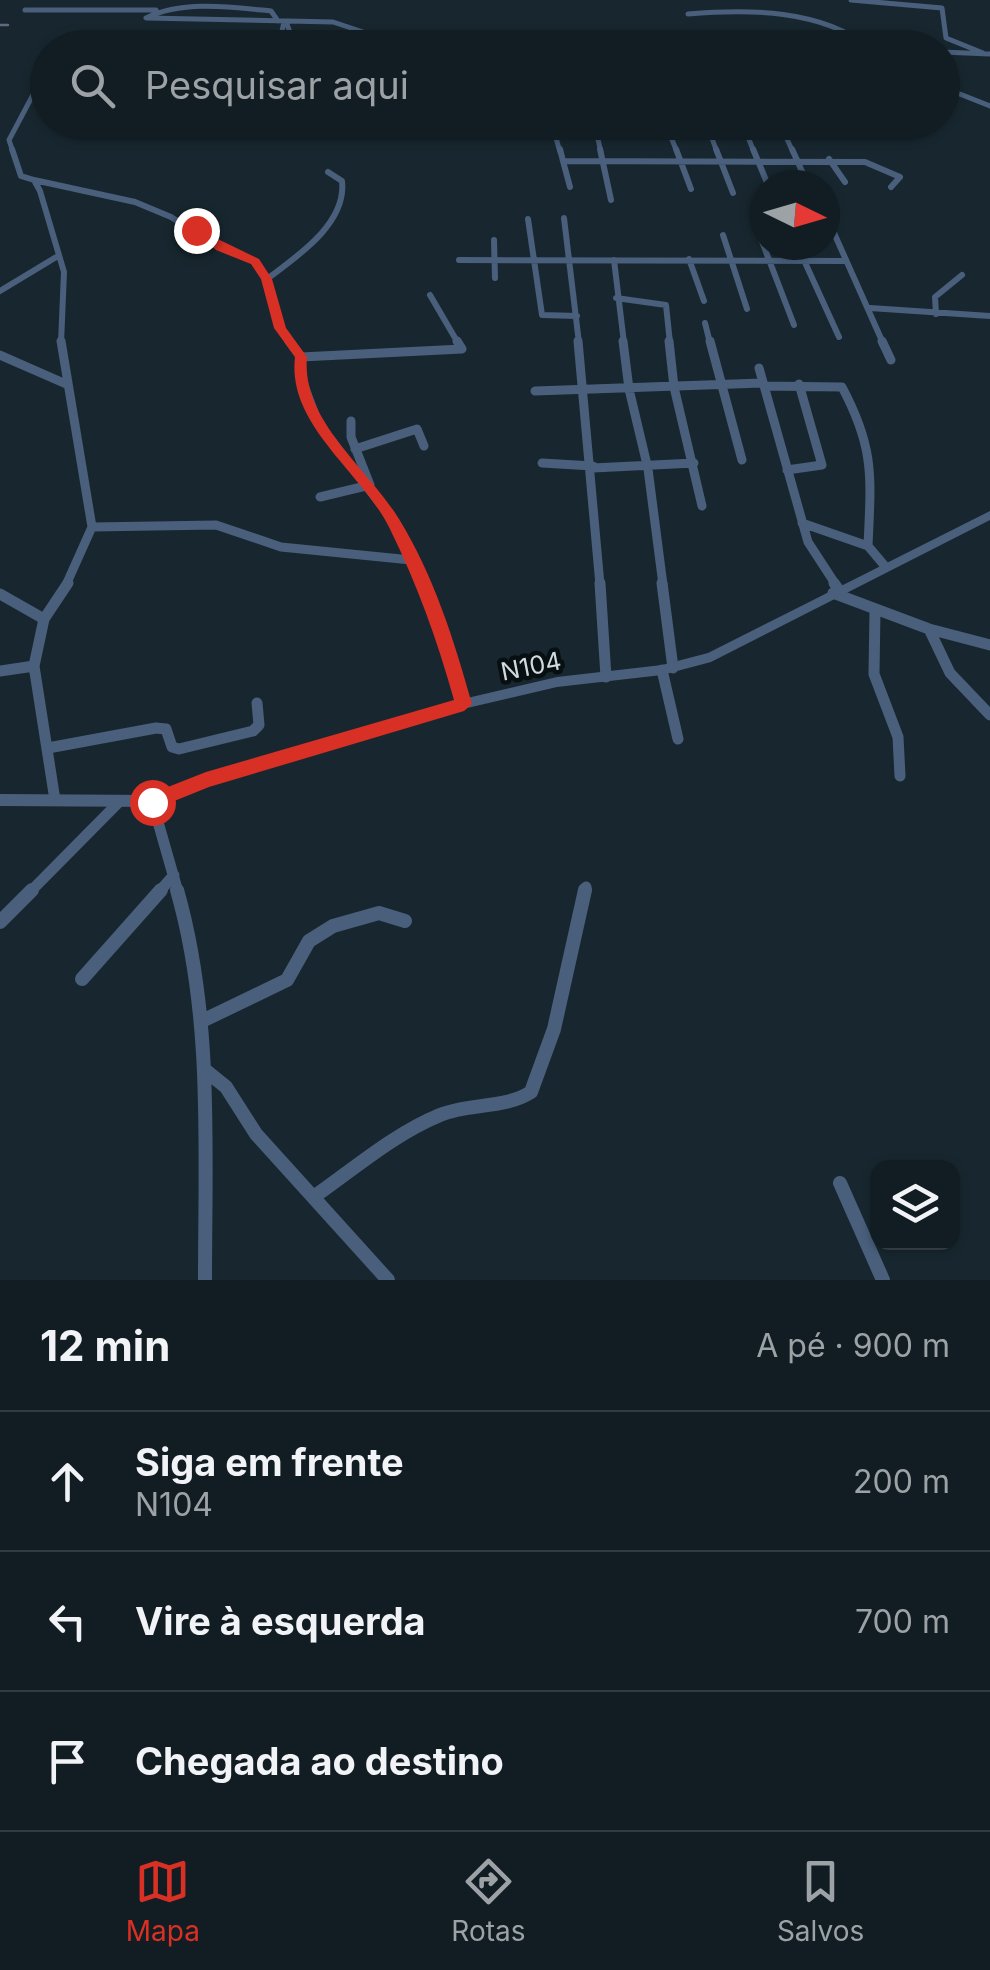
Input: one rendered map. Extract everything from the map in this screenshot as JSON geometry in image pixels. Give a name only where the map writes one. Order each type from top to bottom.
[{"type":"street","points":[[852,0],[942,8],[945,30]]},
{"type":"street","points":[[179,18],[180,9]]},
{"type":"street","points":[[25,10],[270,10],[289,30]]},
{"type":"street","points":[[157,10],[146,18],[338,22],[360,30]]},
{"type":"street","points":[[688,14],[730,10],[808,20],[838,30]]},
{"type":"street","points":[[281,30],[283,22]]},
{"type":"street","points":[[960,43],[986,53]]},
{"type":"street","points":[[960,52],[986,53]]},
{"type":"street","points":[[960,94],[990,106]]},
{"type":"street","points":[[30,100],[9,140],[21,176],[134,202],[172,217],[220,248],[255,262],[266,279],[280,328],[301,357],[299,377],[309,408],[393,520],[441,623],[464,704]]},
{"type":"street","points":[[557,140],[570,187]]},
{"type":"street","points":[[598,140],[610,200]]},
{"type":"street","points":[[672,140],[691,188]]},
{"type":"street","points":[[711,140],[732,192]]},
{"type":"street","points":[[750,140],[762,170]]},
{"type":"street","points":[[787,140],[801,170]]},
{"type":"street","points":[[829,159],[845,182]]},
{"type":"street","points":[[563,161],[829,159],[865,162],[900,177],[891,186]]},
{"type":"street","points":[[266,279],[320,239],[344,190],[342,181],[328,172]]},
{"type":"street","points":[[34,180],[66,289],[60,335],[92,527],[70,580],[44,619],[34,666],[55,800]]},
{"type":"street","points":[[528,218],[542,315],[577,316]]},
{"type":"street","points":[[564,218],[593,467],[606,677]]},
{"type":"street","points":[[723,235],[746,310]]},
{"type":"street","points":[[494,240],[496,278]]},
{"type":"street","points":[[840,250],[891,360]]},
{"type":"street","points":[[0,292],[58,256]]},
{"type":"street","points":[[689,259],[704,301]]},
{"type":"street","points":[[459,260],[750,259]]},
{"type":"street","points":[[614,260],[629,388],[648,469],[678,739]]},
{"type":"street","points":[[766,260],[794,325]]},
{"type":"street","points":[[804,260],[839,337]]},
{"type":"street","points":[[830,260],[844,261]]},
{"type":"street","points":[[936,314],[935,297],[962,275]]},
{"type":"street","points":[[301,357],[462,349],[430,296]]},
{"type":"street","points":[[616,298],[666,305],[674,387],[702,506]]},
{"type":"street","points":[[870,308],[990,316]]},
{"type":"street","points":[[705,323],[742,460]]},
{"type":"street","points":[[0,354],[66,384]]},
{"type":"street","points":[[758,368],[802,524],[836,592],[929,629],[990,645]]},
{"type":"street","points":[[535,391],[763,384],[842,388],[865,430],[871,482],[868,546]]},
{"type":"street","points":[[787,470],[822,465],[799,384]]},
{"type":"street","points":[[351,422],[368,486]]},
{"type":"street","points":[[356,450],[417,429],[424,446]]},
{"type":"street","points":[[542,463],[648,469],[694,464]]},
{"type":"street","points":[[320,497],[368,486]]},
{"type":"street","name":"N104","points":[[0,800],[152,802],[206,780],[464,704],[557,682],[668,669],[736,646],[884,565],[951,538],[990,515]]},
{"type":"street","points":[[802,524],[868,546],[884,565]]},
{"type":"street","points":[[92,527],[216,526],[281,547],[411,560]]},
{"type":"street","points":[[0,594],[44,619]]},
{"type":"street","points":[[874,610],[874,674],[898,737],[900,776]]},
{"type":"street","points":[[929,629],[950,673],[990,714]]},
{"type":"street","points":[[0,671],[34,666]]},
{"type":"street","points":[[48,748],[156,728],[166,729],[172,748],[179,749],[253,731],[259,726],[258,702]]},
{"type":"street","points":[[0,922],[120,800]]},
{"type":"street","points":[[152,802],[195,952],[205,1070],[205,1280]]},
{"type":"street","points":[[82,979],[174,875]]},
{"type":"street","points":[[315,1196],[420,1125],[454,1109],[489,1100],[514,1101],[532,1091],[546,1068],[550,1035],[586,887]]},
{"type":"street","points":[[202,1021],[287,980],[309,942],[333,926],[379,913],[405,921]]},
{"type":"street","points":[[205,1070],[226,1087],[256,1134],[388,1280]]},
{"type":"street","points":[[840,1183],[883,1280]]},
{"type":"waterway","points":[[0,25],[8,25]]},
{"type":"route","points":[[152,802],[206,780],[464,704],[441,623],[393,520],[309,408],[299,377],[301,357],[280,328],[266,279],[255,262],[220,248],[196,230]]}]
